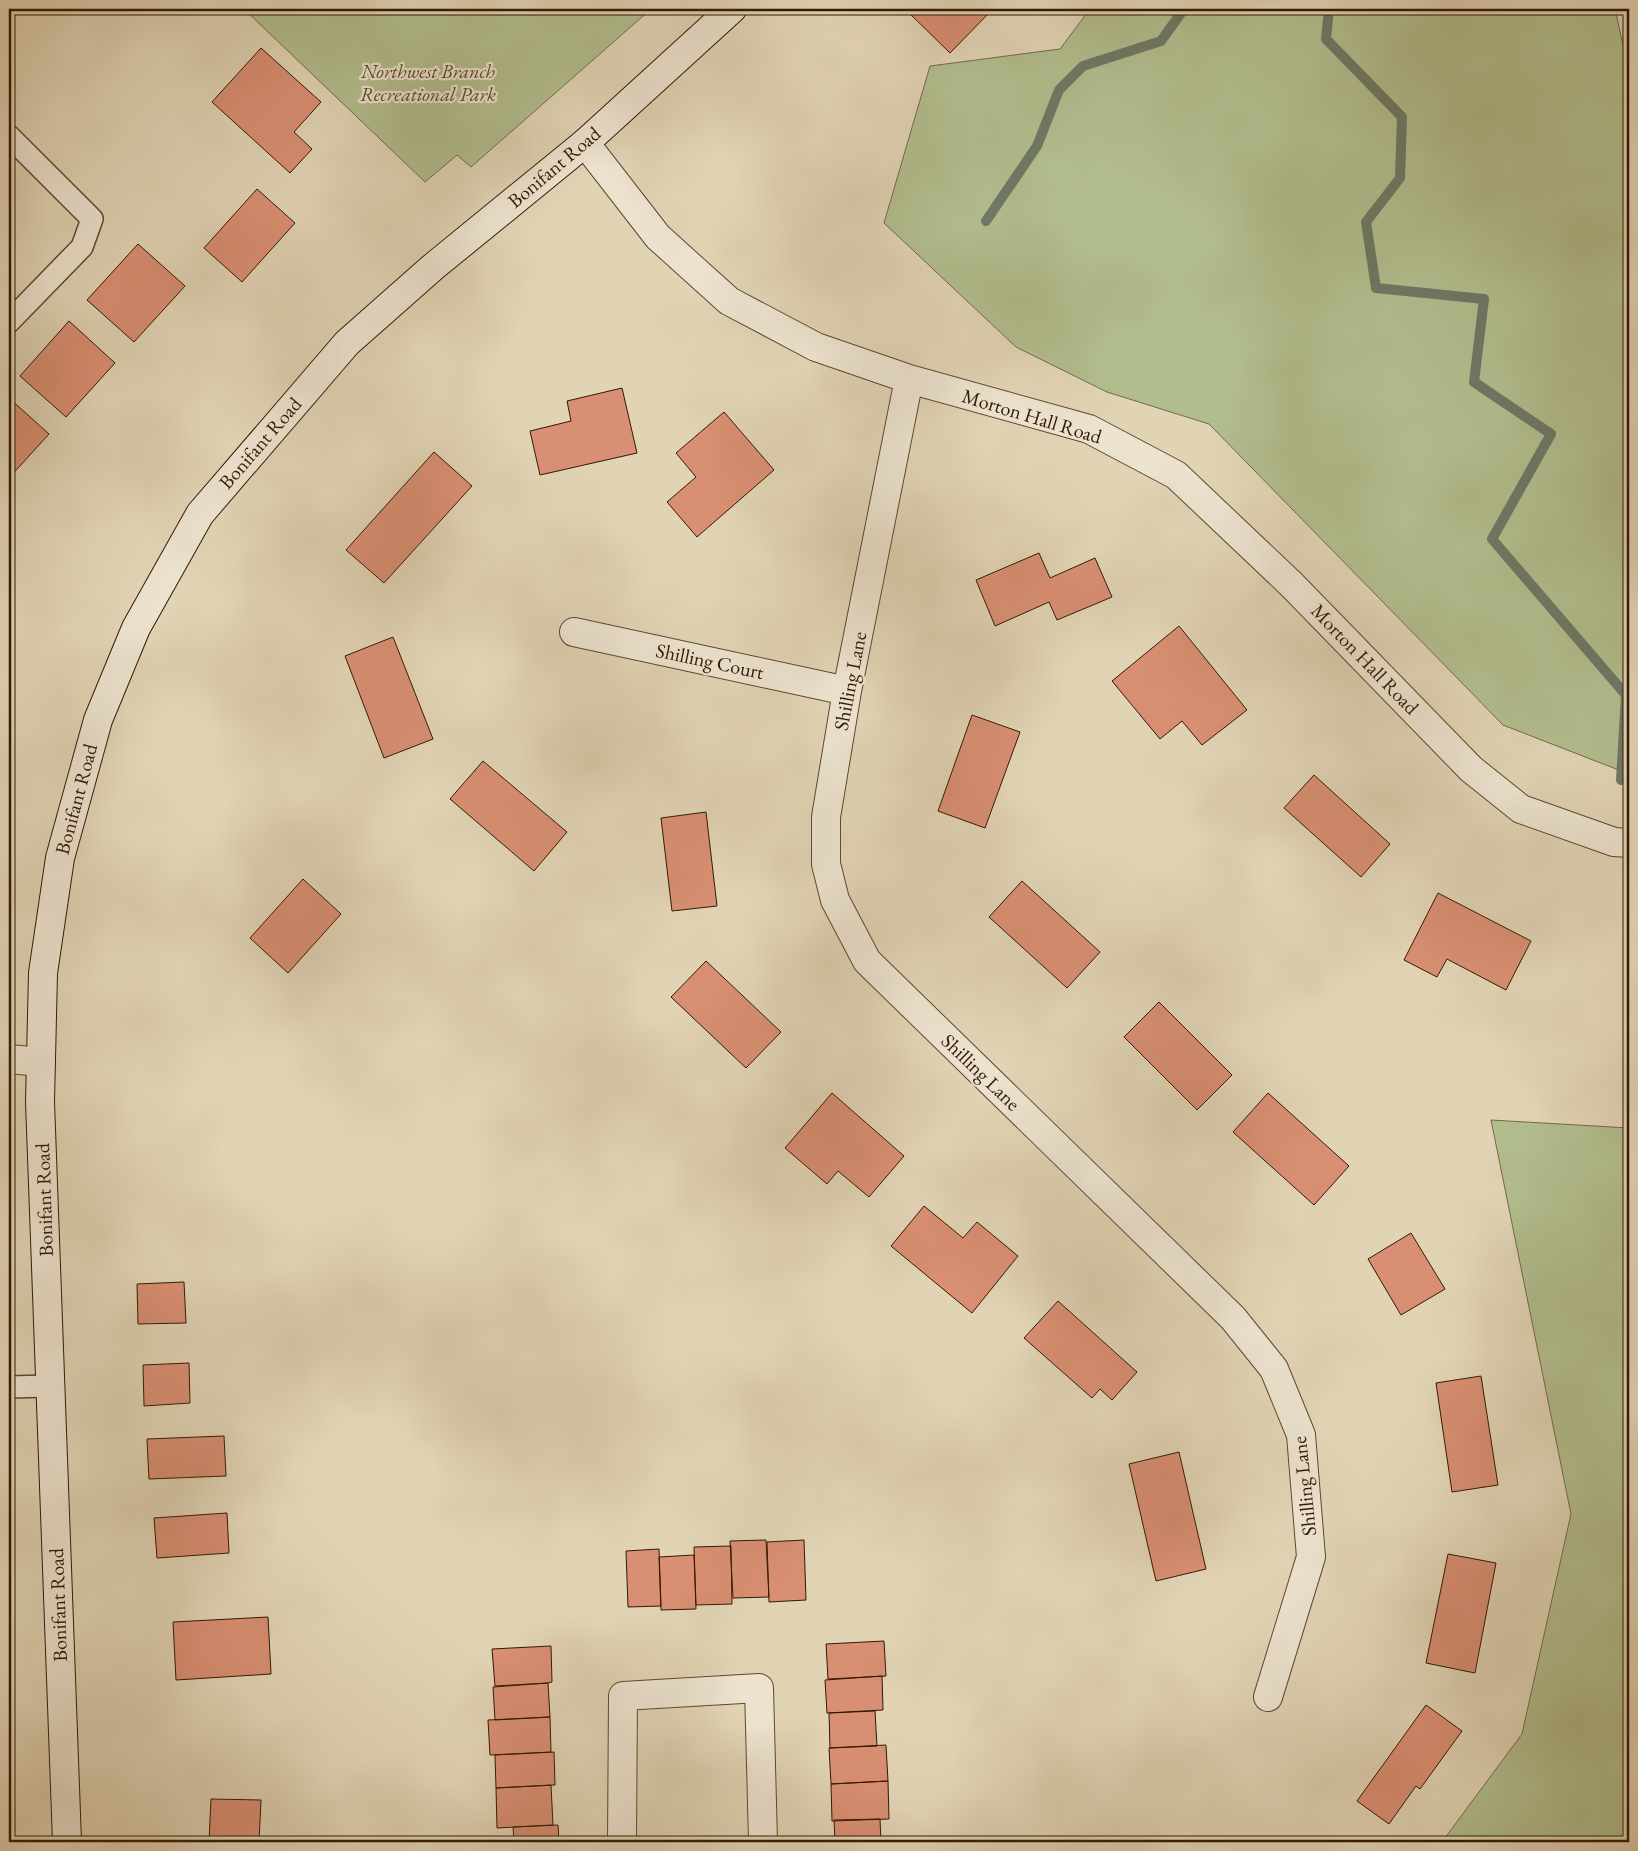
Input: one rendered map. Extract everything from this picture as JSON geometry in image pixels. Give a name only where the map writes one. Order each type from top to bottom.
[{"type":"street","name":"Bonifant Road","points":[[67,1842],[40,1102],[43,973],[60,858],[98,720],[136,628],[200,514],[347,343],[423,276],[584,143],[732,9]]},
{"type":"street","name":"Morton Hall Road","points":[[584,143],[658,237],[729,301],[816,346],[909,379],[1089,429],[1176,475],[1292,585],[1478,774],[1522,809],[1614,842],[1629,843]]},
{"type":"street","name":"Shilling Lane","points":[[909,379],[847,691],[826,817],[826,864],[835,900],[867,961],[1233,1318],[1274,1369],[1301,1435],[1311,1557],[1268,1697]]},
{"type":"street","name":"Shilling Court","points":[[574,632],[847,691]]},
{"type":"street","points":[[9,1059],[41,1062]]},
{"type":"street","points":[[622,1842],[623,1696],[759,1688],[763,1842]]},
{"type":"lane","points":[[9,136],[92,219],[82,247],[9,322]]},
{"type":"lane","points":[[9,1387],[50,1386]]},
{"type":"green space","name":"Northwest Branch Recreational Park","points":[[244,9],[651,9],[471,167],[457,155],[425,182]]},
{"type":"green space","points":[[1090,9],[1615,9],[1629,72],[1629,774],[1503,725],[1209,424],[1107,392],[1016,347],[884,223],[930,66],[1060,49]]},
{"type":"green space","points":[[1491,1120],[1629,1128],[1629,1842],[1442,1842],[1522,1734],[1571,1514]]},
{"type":"building","points":[[905,9],[984,9],[989,13],[950,53]]},
{"type":"building","points":[[261,48],[321,102],[294,132],[312,149],[290,173],[212,102]]},
{"type":"building","points":[[257,189],[295,223],[242,282],[204,248]]},
{"type":"building","points":[[138,244],[185,286],[134,342],[87,300]]},
{"type":"building","points":[[69,321],[115,363],[66,417],[20,376]]},
{"type":"building","points":[[622,388],[637,453],[540,475],[530,431],[571,421],[567,401]]},
{"type":"building","points":[[9,398],[49,434],[9,478]]},
{"type":"building","points":[[724,412],[774,470],[697,537],[667,502],[696,477],[676,453]]},
{"type":"building","points":[[434,452],[472,486],[384,583],[346,550]]},
{"type":"building","points":[[1039,553],[1050,578],[1095,558],[1112,597],[1057,620],[1049,602],[995,626],[976,580]]},
{"type":"building","points":[[1179,626],[1247,710],[1202,745],[1182,721],[1160,739],[1112,681]]},
{"type":"building","points":[[393,637],[433,739],[384,758],[345,656]]},
{"type":"building","points":[[972,715],[1020,732],[985,828],[938,811]]},
{"type":"building","points":[[483,761],[567,832],[534,871],[450,799]]},
{"type":"building","points":[[1314,775],[1390,844],[1361,877],[1284,808]]},
{"type":"building","points":[[706,812],[717,906],[672,911],[661,818]]},
{"type":"building","points":[[303,879],[341,914],[288,973],[250,938]]},
{"type":"building","points":[[1022,881],[1100,952],[1067,988],[989,917]]},
{"type":"building","points":[[1438,893],[1531,941],[1506,990],[1447,959],[1437,977],[1404,960]]},
{"type":"building","points":[[706,961],[781,1032],[746,1068],[671,997]]},
{"type":"building","points":[[1159,1002],[1232,1075],[1197,1110],[1124,1037]]},
{"type":"building","points":[[832,1093],[904,1156],[869,1197],[838,1171],[827,1184],[785,1148]]},
{"type":"building","points":[[1268,1093],[1349,1166],[1314,1205],[1233,1132]]},
{"type":"building","points":[[924,1206],[963,1238],[977,1222],[1018,1256],[972,1313],[891,1246]]},
{"type":"building","points":[[1411,1233],[1445,1289],[1401,1315],[1368,1259]]},
{"type":"building","points":[[184,1282],[186,1323],[138,1324],[137,1284]]},
{"type":"building","points":[[1058,1301],[1137,1372],[1112,1400],[1100,1389],[1092,1398],[1024,1338]]},
{"type":"building","points":[[189,1363],[190,1403],[144,1406],[143,1365]]},
{"type":"building","points":[[1481,1376],[1498,1485],[1452,1492],[1436,1383]]},
{"type":"building","points":[[224,1436],[226,1476],[149,1479],[147,1439]]},
{"type":"building","points":[[1179,1452],[1206,1569],[1156,1581],[1129,1464]]},
{"type":"building","points":[[227,1513],[229,1553],[157,1558],[154,1518]]},
{"type":"building","points":[[766,1540],[769,1597],[733,1598],[730,1541]]},
{"type":"building","points":[[804,1540],[806,1600],[769,1602],[767,1542]]},
{"type":"building","points":[[731,1546],[732,1604],[696,1605],[694,1547]]},
{"type":"building","points":[[659,1549],[661,1606],[628,1607],[626,1551]]},
{"type":"building","points":[[1448,1554],[1496,1563],[1475,1673],[1426,1663]]},
{"type":"building","points":[[694,1555],[696,1609],[661,1610],[659,1557]]},
{"type":"building","points":[[268,1617],[271,1674],[176,1680],[173,1622]]},
{"type":"building","points":[[884,1641],[886,1676],[828,1679],[826,1644]]},
{"type":"building","points":[[551,1646],[552,1682],[495,1686],[492,1649]]},
{"type":"building","points":[[882,1676],[883,1710],[827,1713],[825,1680]]},
{"type":"building","points":[[548,1683],[550,1717],[495,1720],[493,1687]]},
{"type":"building","points":[[1426,1705],[1462,1731],[1420,1789],[1416,1786],[1389,1824],[1357,1801]]},
{"type":"building","points":[[875,1711],[877,1746],[830,1748],[829,1713]]},
{"type":"building","points":[[550,1717],[551,1752],[490,1755],[488,1720]]},
{"type":"building","points":[[886,1745],[888,1781],[831,1784],[829,1748]]},
{"type":"building","points":[[554,1752],[555,1785],[496,1788],[495,1755]]},
{"type":"building","points":[[888,1781],[889,1819],[832,1821],[831,1784]]},
{"type":"building","points":[[551,1785],[553,1825],[497,1828],[496,1788]]},
{"type":"building","points":[[211,1799],[261,1800],[259,1842],[209,1842]]},
{"type":"building","points":[[880,1819],[881,1842],[835,1842],[834,1820]]},
{"type":"building","points":[[558,1825],[559,1842],[514,1842],[513,1827]]},
{"type":"waterway","points":[[986,221],[1037,146],[1059,90],[1083,66],[1161,41],[1184,9]]},
{"type":"waterway","points":[[1329,9],[1326,39],[1402,117],[1400,178],[1366,222],[1376,288],[1484,299],[1474,382],[1551,434],[1492,539],[1626,695],[1621,780]]}]
